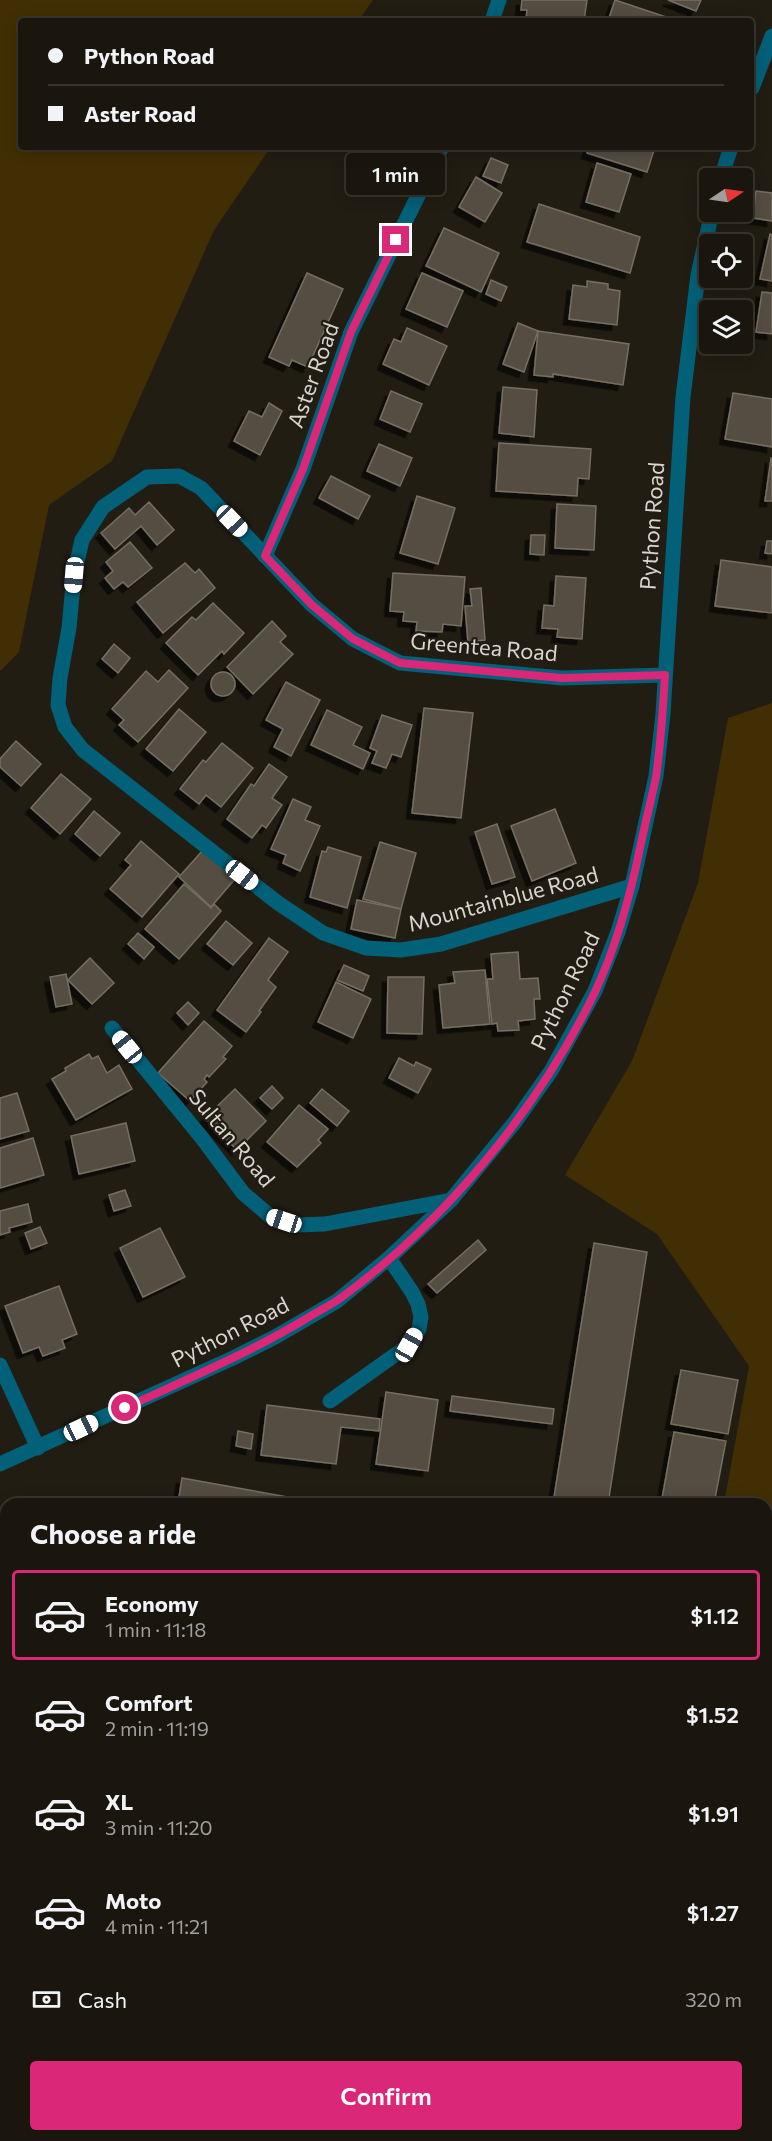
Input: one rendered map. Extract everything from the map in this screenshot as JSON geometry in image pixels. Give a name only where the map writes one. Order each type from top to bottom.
[{"type":"street","points":[[493,18],[499,0]]},
{"type":"street","points":[[754,83],[772,36]]},
{"type":"street","name":"Aster Road","points":[[265,556],[303,469],[351,332],[441,150]]},
{"type":"street","points":[[724,168],[730,150]]},
{"type":"street","name":"Python Road","points":[[0,1464],[275,1337],[337,1301],[389,1258],[451,1200],[515,1122],[551,1071],[595,991],[618,932],[632,886],[656,776],[663,714],[683,397],[698,275],[710,222]]},
{"type":"street","name":"Mountainblue Road","points":[[215,504],[201,488],[179,476],[147,477],[103,507],[82,540],[74,575],[58,705],[65,727],[83,750],[278,903],[323,933],[366,948],[401,950],[441,944],[632,886]]},
{"type":"street","name":"Greentea Road","points":[[215,504],[312,605],[353,639],[400,663],[562,678],[665,675]]},
{"type":"street","name":"Sultan Road","points":[[112,1028],[202,1138],[243,1193],[271,1217],[297,1225],[325,1224],[451,1200]]},
{"type":"street","points":[[330,1401],[409,1345],[418,1329],[421,1317],[418,1304],[389,1258]]},
{"type":"street","points":[[0,1365],[38,1448]]},
{"type":"shaded area","points":[[0,0],[373,0],[360,18],[18,18],[18,150],[269,150],[214,230],[112,461],[49,505],[19,652],[0,671]]},
{"type":"shaded area","points":[[772,703],[772,1498],[725,1498],[749,1366],[657,1234],[565,1175],[632,1061],[698,883],[728,718]]},
{"type":"building","points":[[522,0],[587,0],[584,18],[526,18],[527,10],[521,10]]},
{"type":"building","points":[[615,0],[669,18],[609,18]]},
{"type":"building","points":[[668,0],[701,0],[696,11]]},
{"type":"building","points":[[588,150],[654,150],[647,172],[587,153]]},
{"type":"building","points":[[491,158],[508,165],[501,183],[483,176]]},
{"type":"building","points":[[597,163],[631,174],[619,212],[586,202]]},
{"type":"building","points":[[476,177],[502,193],[485,222],[459,207]]},
{"type":"building","points":[[756,191],[772,193],[772,221],[753,218]]},
{"type":"building","points":[[539,204],[640,237],[630,273],[527,242]]},
{"type":"building","points":[[444,228],[499,253],[481,292],[426,266]]},
{"type":"building","points":[[770,234],[772,235],[772,281],[760,279]]},
{"type":"building","points":[[307,273],[343,289],[308,367],[292,360],[289,366],[269,357]]},
{"type":"building","points":[[422,273],[463,291],[447,327],[406,309]]},
{"type":"building","points":[[491,280],[507,287],[501,301],[486,294]]},
{"type":"building","points":[[587,281],[608,284],[608,289],[620,291],[617,325],[569,319],[573,285],[587,287]]},
{"type":"building","points":[[762,292],[772,293],[772,334],[756,332]]},
{"type":"building","points":[[518,323],[538,331],[524,372],[503,364]]},
{"type":"building","points":[[407,328],[447,346],[429,385],[383,364],[394,339],[401,342]]},
{"type":"building","points":[[538,331],[629,344],[623,385],[553,374],[553,377],[534,375]]},
{"type":"building","points":[[503,387],[537,390],[534,437],[499,433]]},
{"type":"building","points":[[391,391],[422,404],[410,432],[380,419]]},
{"type":"building","points":[[733,393],[772,399],[772,447],[725,439]]},
{"type":"building","points":[[269,403],[282,411],[260,455],[234,441],[249,411],[262,417]]},
{"type":"building","points":[[499,443],[591,449],[589,479],[578,478],[577,496],[496,491]]},
{"type":"building","points":[[379,444],[412,458],[400,486],[367,471]]},
{"type":"building","points":[[771,458],[772,501],[765,501]]},
{"type":"building","points":[[331,476],[370,496],[358,519],[319,498]]},
{"type":"building","points":[[417,496],[455,508],[438,564],[400,553]]},
{"type":"building","points":[[149,502],[174,530],[157,545],[141,526],[115,549],[101,533],[129,508],[135,515]]},
{"type":"building","points":[[557,504],[596,506],[594,550],[555,548]]},
{"type":"building","points":[[531,535],[545,535],[544,555],[530,554]]},
{"type":"building","points":[[767,541],[772,541],[772,554],[765,553]]},
{"type":"building","points":[[130,542],[152,568],[128,587],[123,582],[114,589],[105,578],[113,571],[106,562]]},
{"type":"building","points":[[721,560],[772,567],[772,613],[715,606]]},
{"type":"building","points":[[185,563],[195,573],[199,569],[215,588],[163,633],[137,602]]},
{"type":"building","points":[[393,573],[465,577],[461,626],[443,624],[442,632],[416,631],[417,622],[403,621],[404,612],[390,611]]},
{"type":"building","points":[[556,576],[586,578],[582,639],[557,637],[558,629],[542,628],[544,605],[554,606]]},
{"type":"building","points":[[481,588],[485,640],[468,642],[465,606],[472,606],[470,589]]},
{"type":"building","points":[[213,603],[244,633],[224,654],[222,651],[198,675],[166,643],[192,617],[196,620]]},
{"type":"building","points":[[272,621],[286,636],[280,642],[293,654],[253,694],[227,667]]},
{"type":"building","points":[[114,644],[130,658],[118,673],[102,659]]},
{"type":"building","points":[[169,670],[188,688],[138,742],[119,725],[124,720],[112,709],[146,671],[158,682]]},
{"type":"building","points":[[223,672],[228,673],[234,679],[234,689],[228,695],[223,696],[218,695],[212,689],[211,684],[212,679],[218,673]]},
{"type":"building","points":[[286,682],[320,700],[291,756],[274,747],[283,729],[266,720]]},
{"type":"building","points":[[424,708],[473,713],[461,818],[412,813]]},
{"type":"building","points":[[179,709],[206,732],[173,771],[146,749]]},
{"type":"building","points":[[327,710],[362,727],[353,745],[370,753],[363,769],[311,745]]},
{"type":"building","points":[[382,715],[412,725],[401,757],[392,754],[386,768],[372,763],[377,751],[370,748]]},
{"type":"building","points":[[16,741],[41,764],[21,786],[0,767],[0,759]]},
{"type":"building","points":[[222,743],[253,768],[221,807],[206,795],[199,804],[180,789],[203,760],[206,762]]},
{"type":"building","points":[[269,764],[287,777],[272,798],[282,805],[266,828],[262,825],[252,838],[227,819],[251,784],[254,786]]},
{"type":"building","points":[[61,774],[91,799],[60,834],[31,808]]},
{"type":"building","points":[[293,799],[311,807],[305,820],[320,826],[300,871],[283,863],[286,855],[271,849]]},
{"type":"building","points":[[555,809],[576,863],[532,881],[511,826]]},
{"type":"building","points":[[94,811],[120,833],[100,856],[75,834]]},
{"type":"building","points":[[497,824],[515,877],[492,884],[475,832]]},
{"type":"building","points":[[141,841],[179,874],[142,917],[110,889],[131,865],[125,860]]},
{"type":"building","points":[[380,842],[416,853],[401,909],[363,899]]},
{"type":"building","points":[[328,847],[361,857],[347,908],[310,897],[322,851],[326,852]]},
{"type":"building","points":[[203,850],[235,879],[211,907],[179,877]]},
{"type":"building","points":[[184,884],[211,908],[214,904],[221,911],[179,959],[145,929]]},
{"type":"building","points":[[357,900],[401,909],[395,938],[351,929]]},
{"type":"building","points":[[226,921],[252,943],[233,965],[207,944]]},
{"type":"building","points":[[138,933],[154,947],[144,959],[128,944]]},
{"type":"building","points":[[269,938],[288,952],[268,980],[276,987],[246,1032],[217,1010]]},
{"type":"building","points":[[518,952],[520,979],[538,978],[540,999],[534,999],[535,1019],[518,1021],[519,1030],[498,1031],[497,1023],[492,1024],[487,979],[493,979],[491,954]]},
{"type":"building","points":[[90,958],[114,983],[92,1004],[68,980]]},
{"type":"building","points":[[344,965],[369,976],[363,991],[337,980]]},
{"type":"building","points":[[485,970],[490,1024],[443,1028],[439,985],[455,983],[453,972]]},
{"type":"building","points":[[66,974],[72,1004],[56,1007],[50,977]]},
{"type":"building","points":[[388,977],[424,977],[422,1034],[387,1033]]},
{"type":"building","points":[[336,982],[371,999],[353,1038],[318,1022]]},
{"type":"building","points":[[188,1002],[199,1013],[188,1025],[177,1013]]},
{"type":"building","points":[[204,1021],[232,1046],[223,1057],[226,1059],[209,1077],[207,1075],[204,1079],[207,1082],[190,1101],[158,1073]]},
{"type":"building","points":[[89,1054],[92,1059],[98,1056],[107,1073],[119,1065],[132,1089],[76,1120],[52,1079],[66,1071],[65,1068]]},
{"type":"building","points":[[399,1058],[414,1066],[416,1062],[431,1069],[418,1093],[389,1078]]},
{"type":"building","points":[[272,1086],[283,1098],[272,1109],[260,1098]]},
{"type":"building","points":[[235,1089],[266,1121],[237,1150],[205,1118]]},
{"type":"building","points":[[322,1089],[349,1111],[337,1126],[310,1103]]},
{"type":"building","points":[[17,1093],[29,1131],[0,1139],[0,1098]]},
{"type":"building","points":[[299,1105],[328,1129],[318,1140],[321,1143],[297,1167],[267,1142]]},
{"type":"building","points":[[126,1123],[135,1161],[79,1174],[71,1136]]},
{"type":"building","points":[[33,1138],[44,1175],[0,1188],[0,1148]]},
{"type":"building","points":[[125,1190],[131,1206],[114,1211],[109,1195]]},
{"type":"building","points":[[28,1204],[32,1222],[9,1228],[10,1232],[0,1235],[0,1211]]},
{"type":"building","points":[[40,1227],[47,1243],[31,1249],[25,1233]]},
{"type":"building","points":[[160,1228],[185,1277],[143,1297],[120,1248]]},
{"type":"building","points":[[478,1240],[486,1250],[437,1293],[428,1284]]},
{"type":"building","points":[[594,1243],[647,1252],[609,1498],[554,1498]]},
{"type":"building","points":[[59,1286],[77,1334],[62,1340],[65,1348],[43,1356],[39,1347],[23,1353],[5,1306]]},
{"type":"building","points":[[681,1370],[738,1380],[728,1434],[671,1424]]},
{"type":"building","points":[[386,1392],[438,1400],[428,1471],[376,1464]]},
{"type":"building","points":[[452,1396],[554,1409],[552,1424],[450,1411]]},
{"type":"building","points":[[267,1405],[380,1419],[379,1431],[341,1427],[336,1464],[261,1455]]},
{"type":"building","points":[[238,1431],[253,1434],[251,1449],[236,1446]]},
{"type":"building","points":[[674,1432],[726,1441],[715,1498],[662,1498]]},
{"type":"building","points":[[182,1478],[294,1498],[179,1498]]},
{"type":"route","points":[[125,1408],[275,1337],[337,1301],[389,1258],[451,1200],[515,1122],[551,1071],[595,991],[618,932],[632,886],[656,776],[665,675],[562,678],[400,663],[353,639],[312,605],[265,556],[303,469],[351,332],[396,240]]}]
